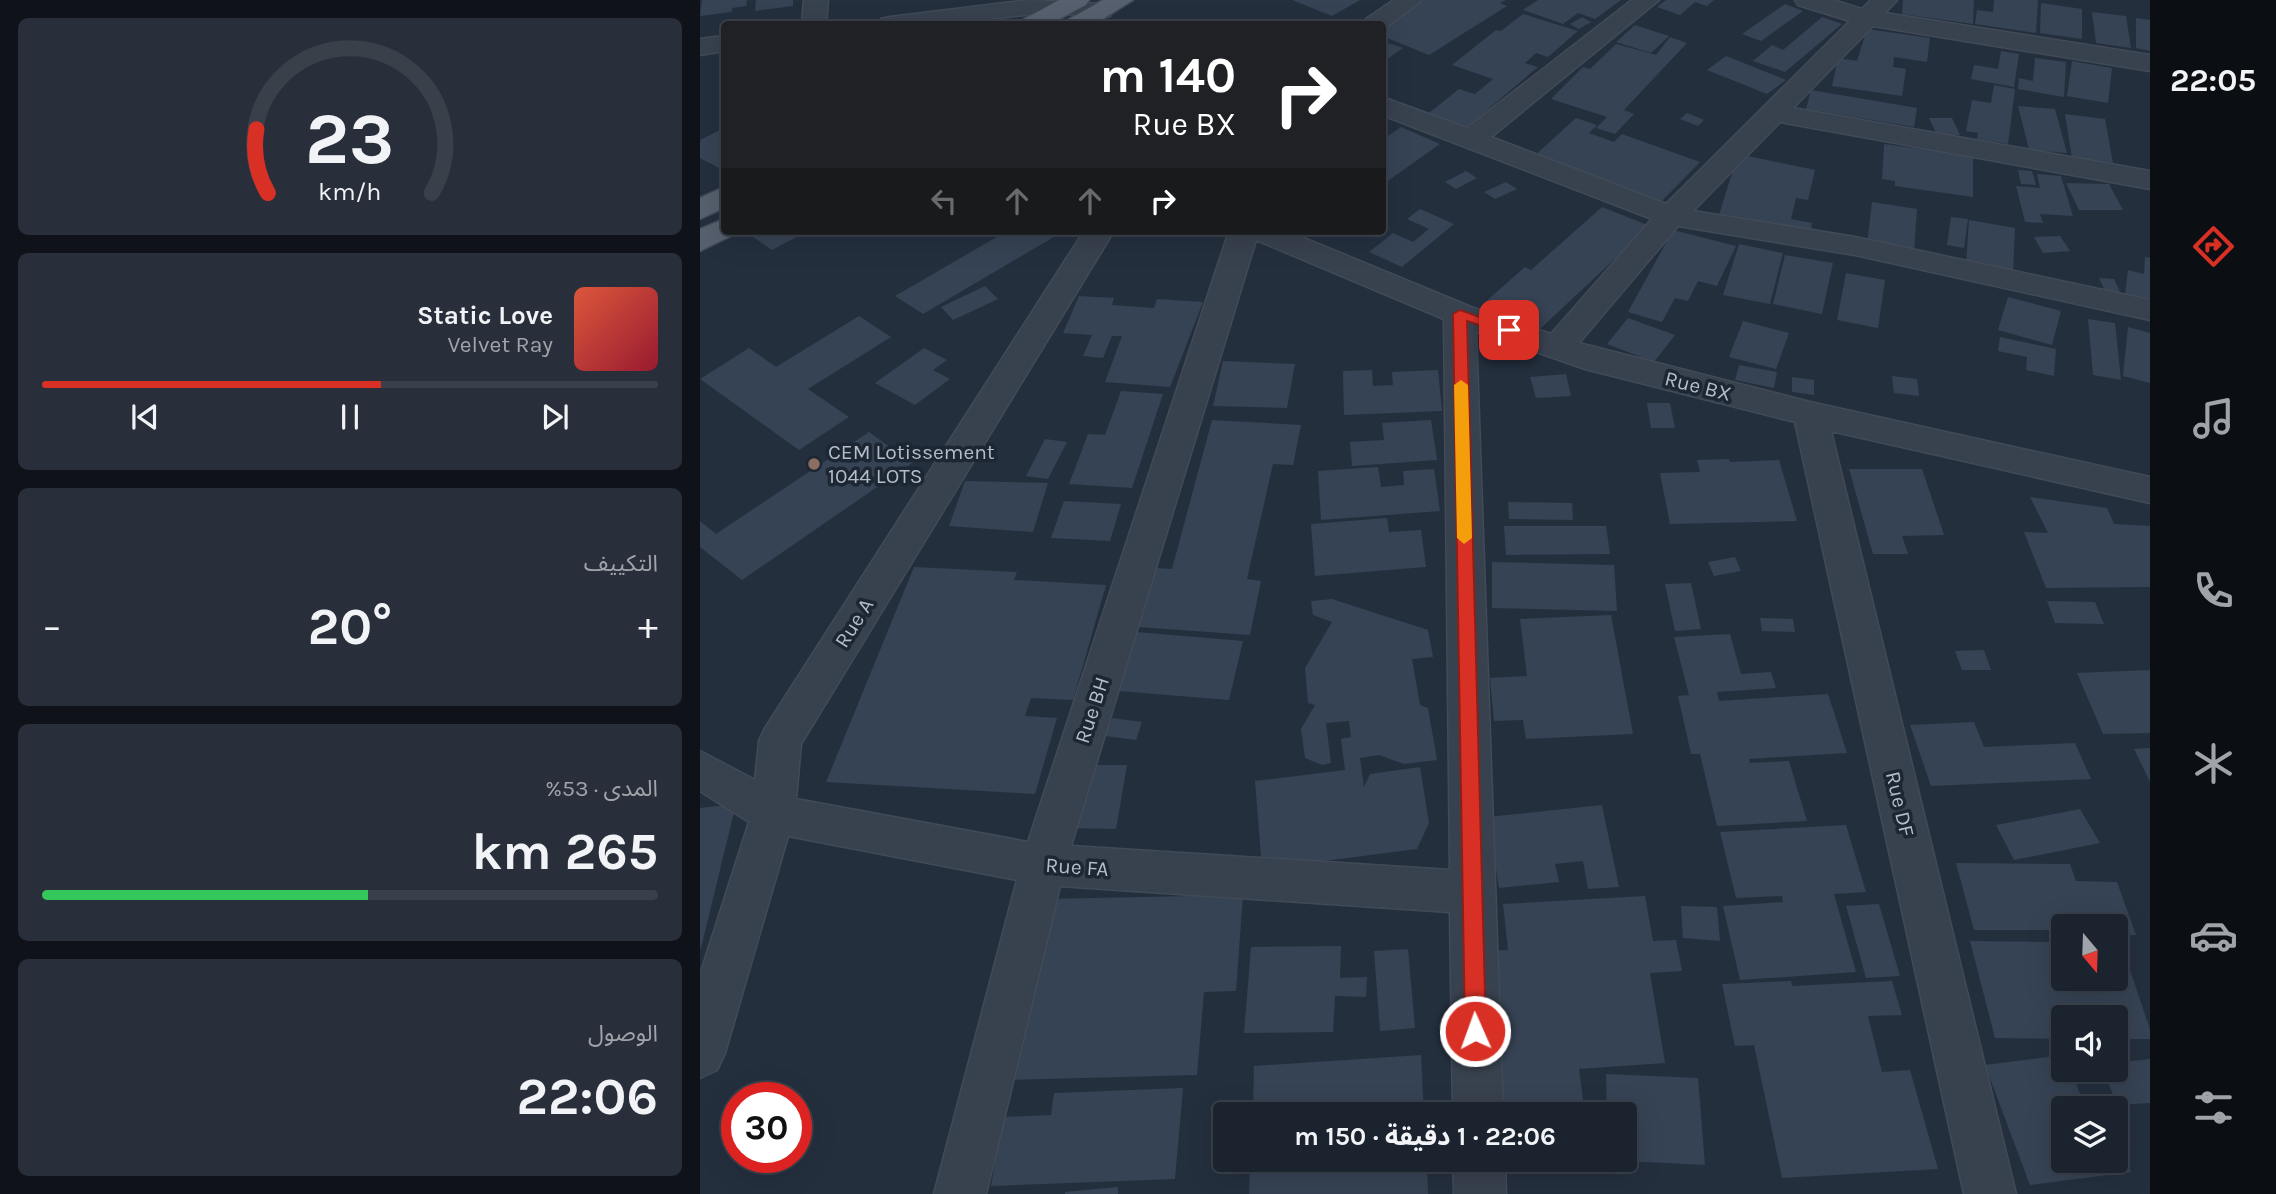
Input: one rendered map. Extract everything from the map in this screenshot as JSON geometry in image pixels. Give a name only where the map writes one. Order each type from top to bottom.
[{"type":"main road","points":[[1042,21],[1074,10]]},
{"type":"main road","points":[[700,210],[721,198]]},
{"type":"main road","points":[[700,242],[721,230]]},
{"type":"street","points":[[814,21],[816,0]]},
{"type":"street","points":[[1379,21],[1410,0]]},
{"type":"street","points":[[1471,139],[1647,0]]},
{"type":"street","points":[[1807,0],[1876,9],[2150,62]]},
{"type":"street","points":[[914,21],[1031,6],[1074,10],[1111,6]]},
{"type":"street","points":[[1558,347],[1671,216],[1776,113],[1876,9]]},
{"type":"street","points":[[700,47],[721,44]]},
{"type":"street","points":[[1386,107],[1671,216],[1855,246],[2150,310]]},
{"type":"street","points":[[1776,113],[2150,180]]},
{"type":"street","name":"Rue A","points":[[700,1053],[773,814],[780,741],[1096,235]]},
{"type":"street","name":"Rue BH","points":[[960,1194],[1043,865],[1243,235]]},
{"type":"street","name":"Rue BX","points":[[1271,235],[1460,314],[1597,361],[1810,414],[2150,490]]},
{"type":"street","points":[[1460,314],[1478,1102]]},
{"type":"street","name":"Rue DF","points":[[1810,414],[1990,1194]]},
{"type":"street","name":"Rue FA","points":[[700,769],[773,814],[1043,865],[1471,892]]},
{"type":"street","points":[[1479,1172],[1480,1194]]},
{"type":"building","points":[[702,0],[747,0],[746,6],[732,8],[732,12],[700,16]]},
{"type":"building","points":[[756,0],[793,0],[793,6],[755,11]]},
{"type":"building","points":[[1292,0],[1360,0],[1332,16]]},
{"type":"building","points":[[1424,0],[1506,0],[1500,3],[1507,6],[1429,55],[1386,38],[1386,23]]},
{"type":"building","points":[[1538,0],[1621,0],[1595,19],[1578,13],[1563,24],[1523,10]]},
{"type":"building","points":[[1666,0],[1714,0],[1707,6],[1695,2],[1680,15],[1657,7]]},
{"type":"building","points":[[1903,0],[1974,0],[1973,24],[1902,14]]},
{"type":"building","points":[[1994,0],[2038,0],[2036,33],[1975,24],[1977,10],[1993,12]]},
{"type":"building","points":[[2041,3],[2082,9],[2082,39],[2040,33]]},
{"type":"building","points":[[1785,4],[1803,11],[1761,41],[1742,34]]},
{"type":"building","points":[[2092,12],[2126,16],[2131,48],[2096,43]]},
{"type":"building","points":[[1523,14],[1578,31],[1548,57],[1536,53],[1525,63],[1538,67],[1467,127],[1429,113],[1459,89],[1475,94],[1493,79],[1452,65],[1496,30],[1501,31]]},
{"type":"building","points":[[1582,17],[1591,22],[1579,29],[1570,24]]},
{"type":"building","points":[[1822,17],[1842,24],[1785,72],[1753,61],[1772,45],[1783,50]]},
{"type":"building","points":[[2136,18],[2150,20],[2150,51],[2136,48]]},
{"type":"building","points":[[1635,25],[1669,36],[1651,53],[1616,42]]},
{"type":"building","points":[[1867,29],[1930,38],[1927,62],[1894,57],[1893,67],[1906,69],[1902,96],[1832,86],[1838,58],[1857,61]]},
{"type":"building","points":[[1670,37],[1687,43],[1624,110],[1634,114],[1615,134],[1596,128],[1607,117],[1551,99],[1583,67],[1590,69],[1616,44],[1656,55]]},
{"type":"building","points":[[1386,42],[1403,48],[1386,60]]},
{"type":"building","points":[[2001,51],[2019,54],[2014,87],[1971,79],[1974,65],[1998,69]]},
{"type":"building","points":[[1726,56],[1786,80],[1767,94],[1707,70]]},
{"type":"building","points":[[2035,58],[2066,62],[2064,97],[2018,89],[2019,78],[2033,81]]},
{"type":"building","points":[[2072,61],[2112,68],[2108,103],[2067,96]]},
{"type":"building","points":[[1994,85],[2015,89],[2008,144],[1977,139],[1978,133],[1966,131],[1972,100],[1991,103]]},
{"type":"building","points":[[1811,90],[1917,108],[1914,127],[1806,109]]},
{"type":"building","points":[[2018,106],[2055,109],[2067,153],[2029,150]]},
{"type":"building","points":[[1687,113],[1704,120],[1698,126],[1680,119]]},
{"type":"building","points":[[2065,114],[2105,119],[2113,163],[2072,158]]},
{"type":"building","points":[[1576,118],[1597,125],[1589,133],[1614,142],[1622,134],[1700,162],[1659,204],[1532,158]]},
{"type":"building","points":[[1929,118],[1952,118],[1960,135],[1937,135]]},
{"type":"building","points":[[1401,127],[1440,144],[1386,182],[1386,137]]},
{"type":"building","points":[[721,130],[721,167],[700,158],[700,140]]},
{"type":"building","points":[[1884,144],[1973,156],[1973,197],[1895,186],[1895,181],[1882,179]]},
{"type":"building","points":[[1738,154],[1815,170],[1808,200],[1796,198],[1791,219],[1812,223],[1811,231],[1719,215]]},
{"type":"building","points":[[2018,170],[2032,171],[2036,185],[2021,184]]},
{"type":"building","points":[[1466,171],[1477,178],[1456,189],[1445,182]]},
{"type":"building","points":[[2037,174],[2061,176],[2073,216],[2040,214],[2043,223],[2025,222],[2016,186],[2040,188]]},
{"type":"building","points":[[1506,182],[1517,189],[1495,199],[1484,192]]},
{"type":"building","points":[[2066,183],[2109,184],[2123,210],[2079,210]]},
{"type":"building","points":[[1872,202],[1917,209],[1914,252],[1867,244]]},
{"type":"building","points":[[1602,207],[1650,226],[1540,329],[1484,303],[1525,267],[1531,270]]},
{"type":"building","points":[[1420,209],[1454,224],[1402,267],[1369,252],[1393,233],[1413,242],[1429,229],[1407,219]]},
{"type":"building","points":[[1951,217],[1968,219],[1964,248],[1947,245]]},
{"type":"building","points":[[1969,220],[2015,228],[2013,273],[1966,265]]},
{"type":"building","points":[[1673,230],[1736,246],[1717,286],[1698,281],[1688,301],[1675,298],[1662,322],[1628,312]]},
{"type":"building","points":[[750,235],[800,235],[772,250]]},
{"type":"building","points":[[1000,235],[1057,235],[923,314],[895,296]]},
{"type":"building","points":[[2060,236],[2070,251],[2043,253],[2034,237]]},
{"type":"building","points":[[1739,244],[1783,253],[1770,304],[1723,295]]},
{"type":"building","points":[[1785,255],[1833,263],[1822,314],[1773,304]]},
{"type":"building","points":[[2145,257],[2150,258],[2150,300],[2125,295],[2128,270],[2144,274]]},
{"type":"building","points":[[1846,273],[1885,280],[1878,328],[1837,320]]},
{"type":"building","points":[[2099,278],[2114,279],[2121,294],[2106,293]]},
{"type":"building","points":[[985,286],[998,299],[953,320],[941,307]]},
{"type":"building","points":[[1079,296],[1114,298],[1112,305],[1154,308],[1157,299],[1203,302],[1170,387],[1105,382],[1122,336],[1112,336],[1103,358],[1083,356],[1092,335],[1063,333]]},
{"type":"building","points":[[2008,297],[2061,311],[2052,345],[1998,330]]},
{"type":"building","points":[[859,316],[891,337],[808,389],[849,417],[799,450],[700,379],[749,348],[776,367]]},
{"type":"building","points":[[1628,318],[1675,335],[1654,362],[1607,344]]},
{"type":"building","points":[[2088,319],[2115,323],[2121,380],[2093,375]]},
{"type":"building","points":[[1743,321],[1789,333],[1776,369],[1729,357]]},
{"type":"building","points":[[2128,327],[2150,333],[2150,383],[2123,376]]},
{"type":"building","points":[[2000,337],[2056,349],[2054,376],[2026,370],[2027,357],[1998,351]]},
{"type":"building","points":[[924,348],[947,360],[933,370],[950,379],[915,405],[875,383]]},
{"type":"building","points":[[1223,361],[1295,364],[1287,408],[1213,406]]},
{"type":"building","points":[[1739,365],[1777,372],[1774,388],[1735,380]]},
{"type":"building","points":[[1372,370],[1373,386],[1393,385],[1392,372],[1438,370],[1442,411],[1344,415],[1343,371]]},
{"type":"building","points":[[1566,374],[1571,396],[1536,398],[1530,377]]},
{"type":"building","points":[[1892,376],[1917,379],[1919,396],[1894,393]]},
{"type":"building","points":[[1792,377],[1814,380],[1814,395],[1792,392]]},
{"type":"building","points":[[1121,391],[1163,394],[1132,488],[1069,484],[1088,434],[1105,435]]},
{"type":"building","points":[[1647,403],[1670,403],[1675,428],[1651,428]]},
{"type":"building","points":[[1212,420],[1301,425],[1293,465],[1273,464],[1247,579],[1261,581],[1250,635],[1138,627],[1156,568],[1172,569]]},
{"type":"building","points":[[1431,420],[1437,460],[1352,466],[1350,442],[1384,440],[1382,423]]},
{"type":"building","points":[[869,432],[912,463],[742,580],[700,547],[700,521],[716,534]]},
{"type":"building","points":[[1045,439],[1067,442],[1048,479],[1026,476]]},
{"type":"building","points":[[1729,459],[1730,462],[1779,460],[1797,521],[1670,524],[1660,473],[1700,472],[1697,460]]},
{"type":"building","points":[[1378,467],[1381,487],[1404,485],[1403,471],[1434,469],[1440,511],[1321,520],[1318,471]]},
{"type":"building","points":[[1849,469],[1922,469],[1944,535],[1902,536],[1908,554],[1873,554]]},
{"type":"building","points":[[965,481],[1048,483],[1033,532],[949,526]]},
{"type":"building","points":[[2030,497],[2107,508],[2114,524],[2150,526],[2150,587],[2046,588],[2024,532],[2048,533]]},
{"type":"building","points":[[1064,501],[1121,504],[1110,541],[1051,538]]},
{"type":"building","points":[[1508,502],[1572,503],[1573,520],[1509,519]]},
{"type":"building","points":[[1387,518],[1389,532],[1421,530],[1426,567],[1315,576],[1311,524]]},
{"type":"building","points":[[1504,526],[1606,526],[1610,554],[1506,555]]},
{"type":"building","points":[[1735,557],[1741,571],[1714,576],[1708,562]]},
{"type":"building","points":[[1492,562],[1614,565],[1617,611],[1492,608]]},
{"type":"building","points":[[914,567],[1017,572],[1014,580],[1106,585],[1073,700],[1031,698],[1025,716],[1057,718],[1035,794],[826,782]]},
{"type":"building","points":[[1691,583],[1701,629],[1675,631],[1665,584]]},
{"type":"building","points":[[1332,599],[1428,630],[1433,657],[1412,659],[1420,705],[1428,708],[1437,760],[1404,764],[1379,755],[1360,758],[1364,787],[1370,774],[1420,767],[1429,823],[1417,849],[1262,869],[1255,781],[1345,770],[1341,739],[1351,737],[1349,721],[1326,723],[1331,763],[1322,765],[1305,758],[1301,729],[1315,705],[1308,703],[1305,668],[1332,622],[1313,615],[1311,601]]},
{"type":"building","points":[[2047,601],[2095,602],[2104,624],[2055,623]]},
{"type":"building","points":[[1611,615],[1633,734],[1526,739],[1523,720],[1494,721],[1490,678],[1527,676],[1520,619]]},
{"type":"building","points":[[1760,618],[1793,619],[1795,632],[1762,631]]},
{"type":"building","points":[[1136,632],[1243,641],[1229,700],[1118,691]]},
{"type":"building","points":[[1730,634],[1741,674],[1771,672],[1776,688],[1717,692],[1719,701],[1828,694],[1847,753],[1749,759],[1750,763],[1789,761],[1807,821],[1717,826],[1700,754],[1691,754],[1678,696],[1689,695],[1674,637]]},
{"type":"building","points":[[1984,650],[1991,670],[1962,670],[1955,651]]},
{"type":"building","points":[[2150,670],[2150,733],[2103,734],[2077,673]]},
{"type":"building","points":[[1112,718],[1142,722],[1136,740],[1105,736]]},
{"type":"building","points":[[1974,722],[1984,747],[2075,743],[2091,779],[1931,786],[1910,725]]},
{"type":"building","points":[[2150,748],[2150,782],[2134,749]]},
{"type":"building","points":[[1083,765],[1127,765],[1116,829],[1070,828]]},
{"type":"building","points":[[736,804],[701,948],[700,948],[700,808]]},
{"type":"building","points":[[1602,805],[1619,887],[1588,889],[1583,861],[1555,864],[1559,882],[1499,888],[1488,817]]},
{"type":"building","points":[[2080,809],[2100,843],[2014,860],[1996,825]]},
{"type":"building","points":[[1846,825],[1866,892],[1834,894],[1856,972],[1740,980],[1723,906],[1783,902],[1782,896],[1736,898],[1720,832]]},
{"type":"building","points":[[1956,863],[2070,864],[2076,881],[2117,882],[2136,935],[2128,935],[2128,914],[2051,914],[2051,930],[1974,930]]},
{"type":"building","points":[[1243,895],[1236,991],[1204,992],[1197,1075],[1011,1080],[1043,899]]},
{"type":"building","points":[[1645,896],[1653,941],[1676,940],[1682,971],[1650,973],[1665,1063],[1579,1069],[1583,1102],[1504,1102],[1489,951],[1508,950],[1503,904]]},
{"type":"building","points":[[1879,904],[1900,976],[1866,978],[1846,906]]},
{"type":"building","points":[[1681,906],[1717,907],[1720,941],[1683,938]]},
{"type":"building","points":[[1970,941],[2051,942],[2051,991],[2128,991],[2128,964],[2150,1029],[2150,1039],[2128,1039],[2128,1005],[2051,1005],[2051,1039],[1995,1038]]},
{"type":"building","points":[[1341,946],[1340,978],[1367,977],[1366,997],[1335,996],[1333,1032],[1244,1033],[1251,947]]},
{"type":"building","points":[[1408,949],[1415,1028],[1380,1031],[1374,951]]},
{"type":"building","points":[[1791,981],[1792,986],[1892,981],[1902,1015],[1868,1016],[1882,1072],[1910,1070],[1938,1169],[1782,1178],[1754,1045],[1735,1046],[1722,984]]},
{"type":"building","points":[[1421,1055],[1423,1102],[1253,1102],[1254,1066]]},
{"type":"building","points":[[2051,1057],[2051,1082],[2075,1082],[2081,1096],[2051,1096],[2051,1173],[2123,1173],[2030,1185],[1985,1065]]},
{"type":"building","points":[[2150,1059],[2150,1103],[2128,1104],[2128,1096],[2114,1096],[2108,1082],[2128,1082],[2128,1062]]},
{"type":"building","points":[[1606,1074],[1698,1078],[1705,1165],[1637,1162],[1637,1102],[1607,1102]]},
{"type":"building","points":[[1183,1088],[1175,1179],[991,1186],[1003,1117],[1051,1115],[1054,1093]]},
{"type":"building","points":[[1250,1172],[1427,1172],[1428,1194],[1249,1194]]},
{"type":"building","points":[[1118,1187],[1118,1194],[1065,1194],[1065,1192]]},
{"type":"slow traffic","points":[[1461,385],[1464,538]]},
{"type":"place","name":"CEM Lotissement 1044 LOTS","points":[[814,464]]},
{"type":"route","points":[[1475,1031],[1460,314],[1509,330]]}]
